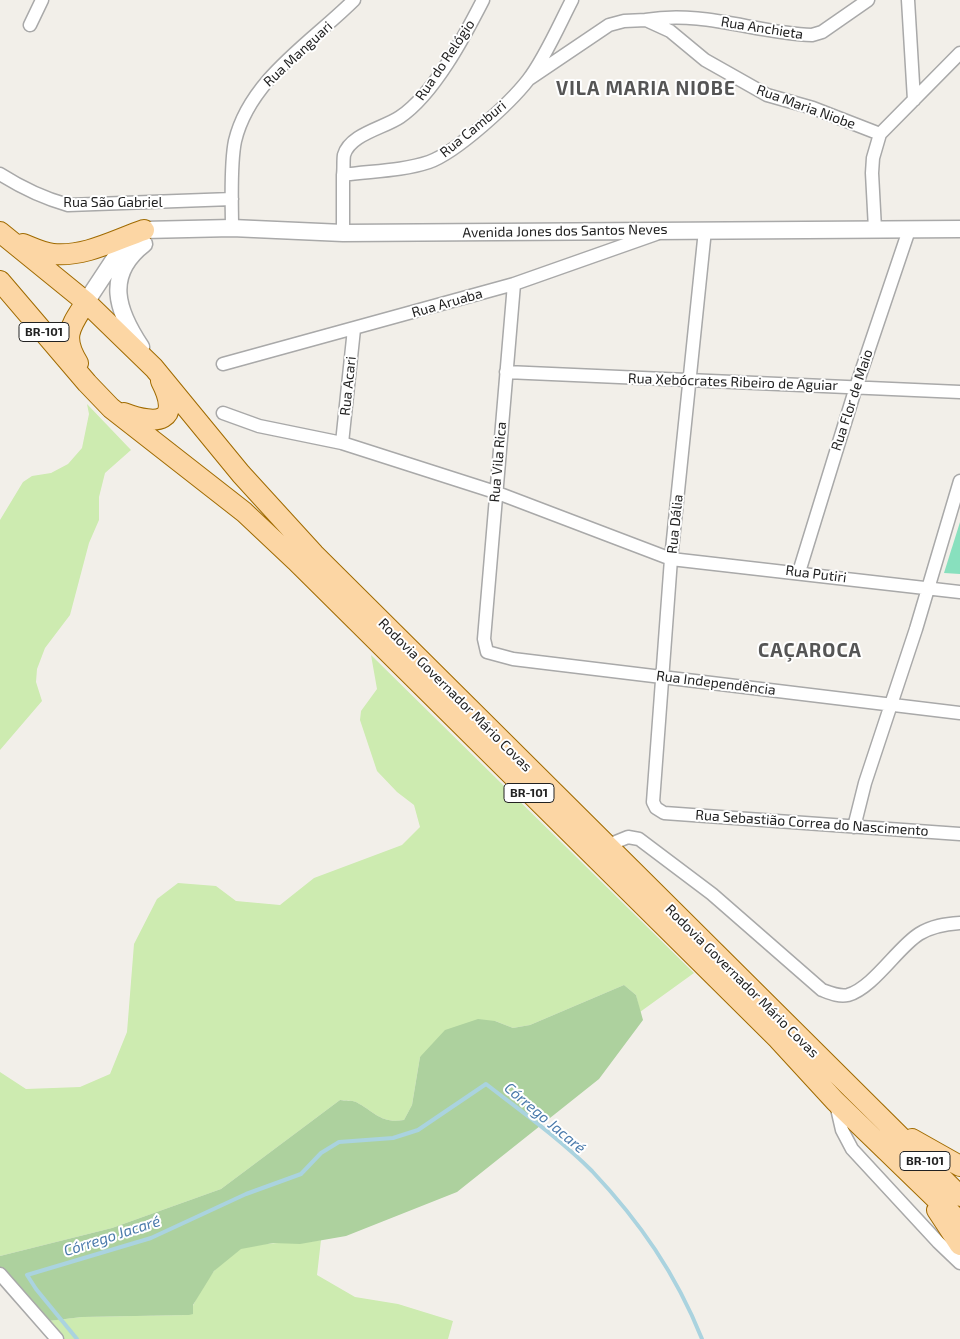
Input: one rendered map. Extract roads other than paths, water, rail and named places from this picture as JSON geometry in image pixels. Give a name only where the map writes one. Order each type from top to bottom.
[{"type":"main road","points":[[4,235],[51,254],[70,255],[86,252],[144,230]]},
{"type":"main road","name":"Rodovia Governador Mário Covas","points":[[4,235],[86,302],[154,368],[276,514],[606,846],[960,1196]]},
{"type":"main road","name":"Rodovia Governador Mário Covas","points":[[1,283],[87,383],[111,408],[236,506],[296,561],[778,1039],[835,1101],[912,1173],[960,1222]]},
{"type":"main road","points":[[86,302],[69,329],[68,337],[72,352],[87,383]]},
{"type":"main road","points":[[111,408],[151,421],[159,420],[166,414],[169,400],[154,368]]},
{"type":"main road","points":[[890,1126],[960,1166]]},
{"type":"main road","points":[[912,1173],[960,1245]]},
{"type":"street","points":[[30,24],[42,0]]},
{"type":"street","points":[[331,23],[339,0]]},
{"type":"street","name":"Rua Manguari","points":[[232,228],[235,142],[244,114],[257,93],[287,61],[331,23],[354,0]]},
{"type":"street","name":"Rua do Relógio","points":[[343,174],[344,155],[350,145],[400,117],[426,92],[469,26],[483,0]]},
{"type":"street","points":[[529,79],[572,0]]},
{"type":"street","name":"Rua Anchieta","points":[[646,20],[666,16],[708,19],[812,35],[822,32],[868,0]]},
{"type":"street","points":[[908,0],[914,100]]},
{"type":"street","name":"Rua Maria Niobe","points":[[529,79],[609,25],[624,21],[646,20],[670,31],[706,60],[767,95],[813,108],[880,134]]},
{"type":"street","points":[[875,229],[873,158],[880,134],[886,125],[914,100],[960,53]]},
{"type":"street","name":"Rua Camburi","points":[[343,174],[407,167],[444,155],[512,97],[529,79]]},
{"type":"street","name":"Rua São Gabriel","points":[[0,174],[25,190],[48,200],[68,205],[232,200]]},
{"type":"street","points":[[343,174],[343,233]]},
{"type":"street","name":"Avenida Jones dos Santos Neves","points":[[144,230],[232,228],[343,233],[960,229]]},
{"type":"street","points":[[86,302],[119,252],[144,230]]},
{"type":"street","name":"Avenida Jones dos Santos Neves","points":[[154,368],[122,316],[118,302],[118,287],[124,266],[130,257],[149,240],[171,230]]},
{"type":"street","name":"Rua Aruaba","points":[[222,364],[514,284],[668,230]]},
{"type":"street","name":"Rua Dália","points":[[664,813],[656,808],[652,792],[663,676],[671,559],[704,230]]},
{"type":"street","name":"Rua Flor de Maio","points":[[799,572],[856,387],[909,230]]},
{"type":"street","name":"Rua Vila Rica","points":[[484,639],[514,284]]},
{"type":"street","name":"Rua Acari","points":[[342,444],[354,329]]},
{"type":"street","name":"Rua Xebócrates Ribeiro de Aguiar","points":[[506,372],[960,392]]},
{"type":"street","name":"Rua Putiri","points":[[223,413],[259,426],[342,444],[496,492],[671,559],[799,572],[960,592]]},
{"type":"street","points":[[854,827],[889,706],[928,589],[960,481]]},
{"type":"street","name":"Rua Independência","points":[[484,639],[486,652],[503,657],[889,706],[960,713]]},
{"type":"street","name":"Rua Sebastião Correa do Nascimento","points":[[664,813],[960,834]]},
{"type":"street","points":[[606,846],[628,837],[639,839],[712,894],[822,990],[838,996],[849,995],[874,978],[917,935],[938,925],[960,923]]},
{"type":"street","points":[[835,1101],[842,1130],[852,1149],[938,1242],[960,1263]]},
{"type":"street","points":[[0,1274],[57,1339]]},
{"type":"waterway","name":"Córrego Jacaré","points":[[77,1339],[36,1289],[27,1275],[151,1238],[246,1194],[301,1174],[321,1153],[339,1142],[393,1138],[418,1130],[486,1084],[567,1148],[592,1171],[626,1210],[641,1229],[681,1292],[702,1339]]},
{"type":"district","name":"VILA MARIA NIOBE","points":[[646,89]]},
{"type":"district","name":"CAÇAROCA","points":[[810,651]]}]
